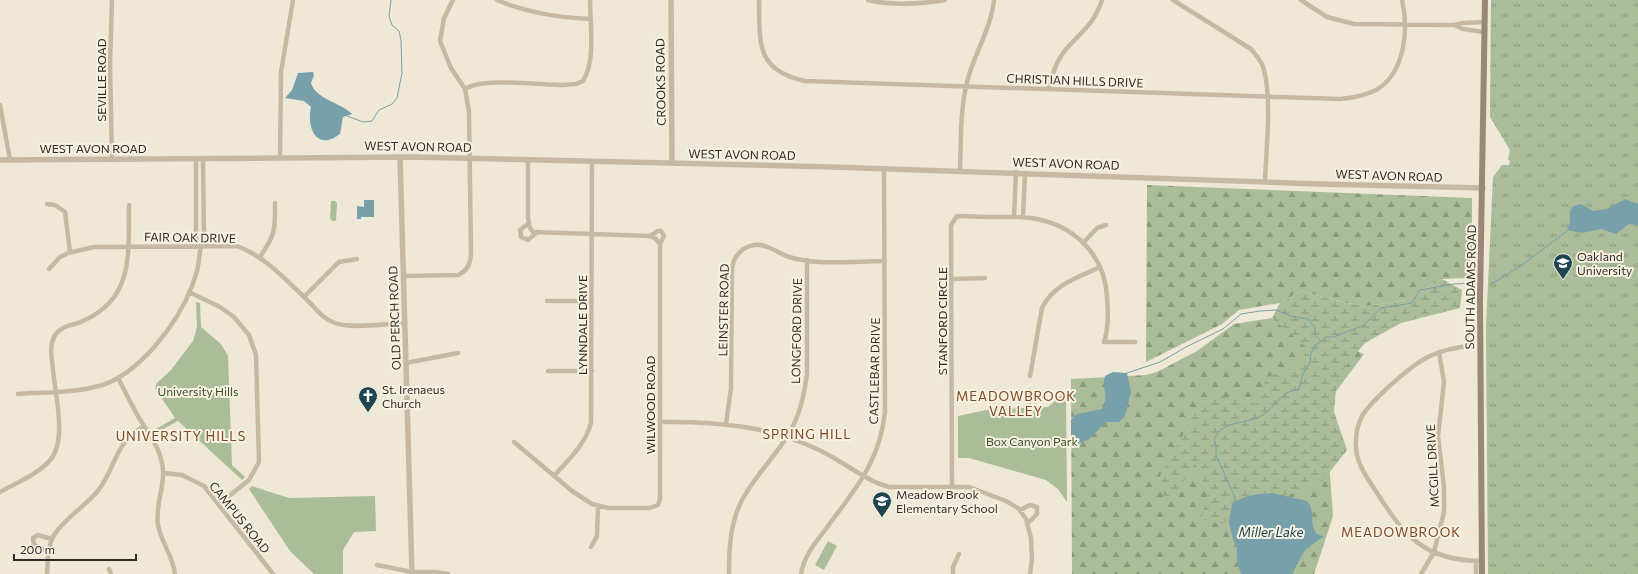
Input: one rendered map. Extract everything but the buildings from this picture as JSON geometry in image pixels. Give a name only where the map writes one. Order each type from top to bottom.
[{"type":"main road","name":"SOUTH ADAMS ROAD","points":[[1482,574],[1479,561],[1480,300],[1485,0]]},
{"type":"street","name":"SEVILLE ROAD","points":[[112,0],[110,64],[112,159]]},
{"type":"street","points":[[280,158],[281,72],[293,0]]},
{"type":"street","points":[[404,276],[458,275],[466,271],[470,264],[472,254],[469,112],[465,89],[450,68],[440,41],[444,18],[454,0]]},
{"type":"street","points":[[497,0],[513,7],[538,14],[590,19]]},
{"type":"street","points":[[465,89],[472,85],[486,82],[576,84],[583,81],[590,67],[590,0]]},
{"type":"street","name":"CROOKS ROAD","points":[[671,0],[672,163]]},
{"type":"street","name":"CHRISTIAN HILLS DRIVE","points":[[759,0],[762,51],[770,64],[783,75],[805,81],[966,87],[1049,88],[1340,99],[1356,98],[1377,89],[1391,74],[1399,60],[1403,47],[1405,25],[1402,0]]},
{"type":"street","points":[[868,0],[898,4],[924,3],[945,0]]},
{"type":"street","points":[[960,171],[961,121],[966,87],[973,62],[991,16],[994,0]]},
{"type":"street","points":[[1049,88],[1057,62],[1063,53],[1089,26],[1096,16],[1102,0]]},
{"type":"street","points":[[1173,0],[1251,49],[1259,59],[1264,69],[1268,97],[1265,182]]},
{"type":"street","points":[[1301,0],[1318,12],[1339,21],[1354,24],[1454,25],[1484,22]]},
{"type":"street","points":[[1454,25],[1463,29],[1484,32]]},
{"type":"street","points":[[0,105],[10,160]]},
{"type":"street","name":"WEST AVON ROAD","points":[[0,160],[400,157],[470,158],[1024,172],[1265,182],[1483,188]]},
{"type":"street","name":"OLD PERCH ROAD","points":[[400,157],[412,573]]},
{"type":"street","points":[[196,159],[196,240],[200,246]]},
{"type":"street","points":[[18,394],[55,392],[98,387],[118,378],[135,366],[160,339],[172,322],[189,292],[198,267],[200,246],[204,240],[203,159]]},
{"type":"street","name":"WILWOOD ROAD","points":[[528,160],[529,223],[520,230],[521,237],[528,240],[537,232],[650,236],[658,231],[661,231],[664,236],[660,244],[660,499],[658,505],[650,508],[598,506]]},
{"type":"street","name":"LYNNDALE DRIVE","points":[[554,476],[581,447],[589,432],[591,422],[592,161]]},
{"type":"street","name":"CASTLEBAR DRIVE","points":[[801,574],[811,548],[863,477],[877,452],[881,438],[885,412],[884,169]]},
{"type":"street","points":[[1014,217],[1016,172]]},
{"type":"street","points":[[1023,217],[1024,172]]},
{"type":"street","points":[[260,257],[273,237],[275,230],[274,203]]},
{"type":"street","points":[[47,204],[55,205],[65,212],[70,252]]},
{"type":"street","points":[[0,492],[46,464],[55,452],[58,444],[59,426],[52,356],[53,338],[62,328],[98,314],[111,302],[120,289],[126,272],[129,246],[129,205]]},
{"type":"street","name":"STANFORD CIRCLE","points":[[952,486],[951,225],[957,216],[1023,217],[1057,224],[1073,233],[1084,242],[1100,267],[1106,286],[1108,332],[1104,342],[1135,342]]},
{"type":"street","points":[[529,223],[531,230],[537,232]]},
{"type":"street","points":[[1084,242],[1097,228],[1106,225]]},
{"type":"street","points":[[650,236],[656,238],[660,244]]},
{"type":"street","name":"LEINSTER ROAD","points":[[726,424],[731,388],[732,268],[735,258],[741,251],[754,245],[760,245],[784,255],[807,260],[885,261]]},
{"type":"street","name":"FAIR OAK DRIVE","points":[[49,269],[60,257],[70,252],[94,247],[237,246],[260,257],[304,297],[319,314],[340,324],[405,323]]},
{"type":"street","points":[[304,297],[339,262],[357,259]]},
{"type":"street","name":"LONGFORD DRIVE","points":[[729,574],[732,528],[742,502],[786,437],[800,408],[807,374],[807,260]]},
{"type":"street","points":[[1030,376],[1042,308],[1047,298],[1052,292],[1065,284],[1100,267]]},
{"type":"street","points":[[952,279],[985,278]]},
{"type":"street","points":[[189,292],[220,307],[234,317],[249,334],[256,355],[259,462],[249,480],[219,504]]},
{"type":"street","points":[[547,301],[592,301]]},
{"type":"street","points":[[1471,346],[1439,352],[1424,359],[1410,369],[1369,407],[1358,425],[1356,446],[1363,471],[1396,523],[1414,540],[1434,552],[1453,558],[1479,561],[1476,574]]},
{"type":"street","name":"MCGILL DRIVE","points":[[1421,574],[1434,552],[1443,520],[1445,505],[1438,436],[1444,382],[1439,352]]},
{"type":"street","points":[[406,363],[458,353]]},
{"type":"street","points":[[548,371],[592,371]]},
{"type":"street","points":[[118,378],[156,445],[163,473],[157,510],[158,526],[171,557],[175,574]]},
{"type":"street","points":[[660,422],[698,422],[726,424],[758,429],[786,437],[823,452],[863,477],[889,487],[952,486],[978,490],[1006,501],[1020,510],[1028,523],[1032,560],[1031,574]]},
{"type":"street","points":[[47,574],[48,550],[52,539],[62,525],[97,492],[103,484],[116,455],[124,444],[144,426]]},
{"type":"street","points":[[514,442],[580,497],[598,506],[597,536],[591,547]]},
{"type":"street","name":"CAMPUS ROAD","points":[[163,473],[182,475],[204,486],[273,574]]},
{"type":"street","points":[[1020,510],[1030,505],[1037,507],[1037,514],[1028,523]]},
{"type":"street","points":[[48,550],[34,545],[33,538],[38,535],[52,539]]},
{"type":"street","points":[[953,574],[953,567],[959,554]]},
{"type":"street","points":[[377,565],[412,573],[435,572],[448,574]]},
{"type":"green space","name":"Oakland University","points":[[1491,0],[1638,0],[1638,574],[1488,574],[1486,326],[1493,177],[1502,165],[1509,165],[1510,161],[1508,159],[1510,150],[1490,117]]},
{"type":"green space","points":[[1147,185],[1472,198],[1472,247],[1468,278],[1442,279],[1407,300],[1367,306],[1346,303],[1301,291],[1280,303],[1239,310],[1222,324],[1146,362]]},
{"type":"green space","points":[[331,201],[335,201],[337,203],[336,221],[332,221],[330,218]]},
{"type":"green space","points":[[1442,279],[1462,290],[1460,308],[1401,323],[1365,343],[1337,377],[1334,412],[1347,450],[1322,482],[1291,494],[1246,507],[1221,524],[1201,520],[1209,491],[1200,477],[1196,463],[1167,504],[1156,483],[1199,406],[1216,395],[1256,404],[1267,377],[1298,366],[1308,349],[1272,318],[1280,303],[1301,291],[1346,303],[1367,306],[1407,300]]},
{"type":"green space","name":"University Hills","points":[[196,302],[200,303],[201,327],[221,344],[228,356],[232,465],[245,477],[242,480],[178,421],[156,433],[154,430],[175,418],[155,388],[157,383],[171,370],[193,341],[197,327]]},
{"type":"green space","points":[[1272,318],[1364,354],[1325,406],[1333,516],[1314,574],[1072,574],[1071,379],[1146,375],[1157,372],[1197,351],[1234,324]]},
{"type":"green space","name":"Box Canyon Park","points":[[1029,388],[1031,389],[1031,408],[1048,407],[1066,391],[1067,502],[1058,489],[1046,480],[969,458],[958,458],[958,416],[991,409],[1029,408]]},
{"type":"green space","points":[[252,486],[289,498],[375,496],[376,531],[354,532],[343,550],[343,574],[314,574],[290,551],[249,489]]},
{"type":"green space","points":[[828,541],[837,546],[824,570],[815,565]]},
{"type":"water","points":[[313,72],[314,75],[311,83],[318,93],[348,110],[352,114],[343,117],[340,134],[332,139],[319,139],[315,135],[310,123],[311,107],[304,101],[285,98],[292,90],[298,73]]},
{"type":"water","points":[[1625,199],[1638,204],[1638,225],[1629,224],[1616,234],[1601,229],[1582,233],[1567,230],[1570,222],[1570,211],[1573,206],[1581,204],[1593,211],[1607,209]]},
{"type":"water","points":[[364,200],[374,200],[374,217],[361,217],[361,219],[357,219],[357,206],[364,207]]},
{"type":"water","points":[[1113,372],[1127,373],[1131,392],[1125,416],[1119,422],[1106,422],[1088,440],[1078,443],[1071,434],[1071,420],[1077,414],[1102,409],[1105,401],[1105,376]]},
{"type":"water","name":"Miller Lake","points":[[1272,493],[1307,501],[1311,509],[1313,527],[1318,535],[1324,536],[1305,550],[1292,574],[1241,574],[1237,562],[1237,549],[1229,522],[1232,504],[1246,497]]},
{"type":"waterway","points":[[347,116],[363,122],[372,121],[379,110],[392,104],[397,98],[402,73],[401,40],[399,31],[392,25],[389,16],[391,0]]},
{"type":"waterway","points":[[1491,283],[1522,265],[1567,231]]},
{"type":"waterway","points":[[1236,500],[1216,455],[1216,445],[1214,440],[1222,429],[1233,424],[1259,417],[1268,411],[1287,393],[1299,389],[1303,374],[1310,362],[1311,353],[1318,343],[1327,337],[1334,337],[1364,325],[1381,308],[1412,303],[1420,290],[1454,284],[1476,283]]},
{"type":"waterway","points":[[1127,373],[1160,362],[1223,329],[1241,314],[1276,310],[1291,316],[1308,319],[1315,328],[1315,335],[1320,340]]},
{"type":"place","name":"Oakland University","points":[[1563,280]]},
{"type":"place","name":"St. Irenaeus Church","points":[[368,413]]},
{"type":"place","name":"Meadow Brook Elementary School","points":[[882,518]]},
{"type":"district","name":"MEADOWBROOK VALLEY","points":[[1016,404]]},
{"type":"district","name":"SPRING HILL","points":[[807,434]]},
{"type":"district","name":"UNIVERSITY HILLS","points":[[181,436]]},
{"type":"district","name":"MEADOWBROOK","points":[[1401,532]]}]
